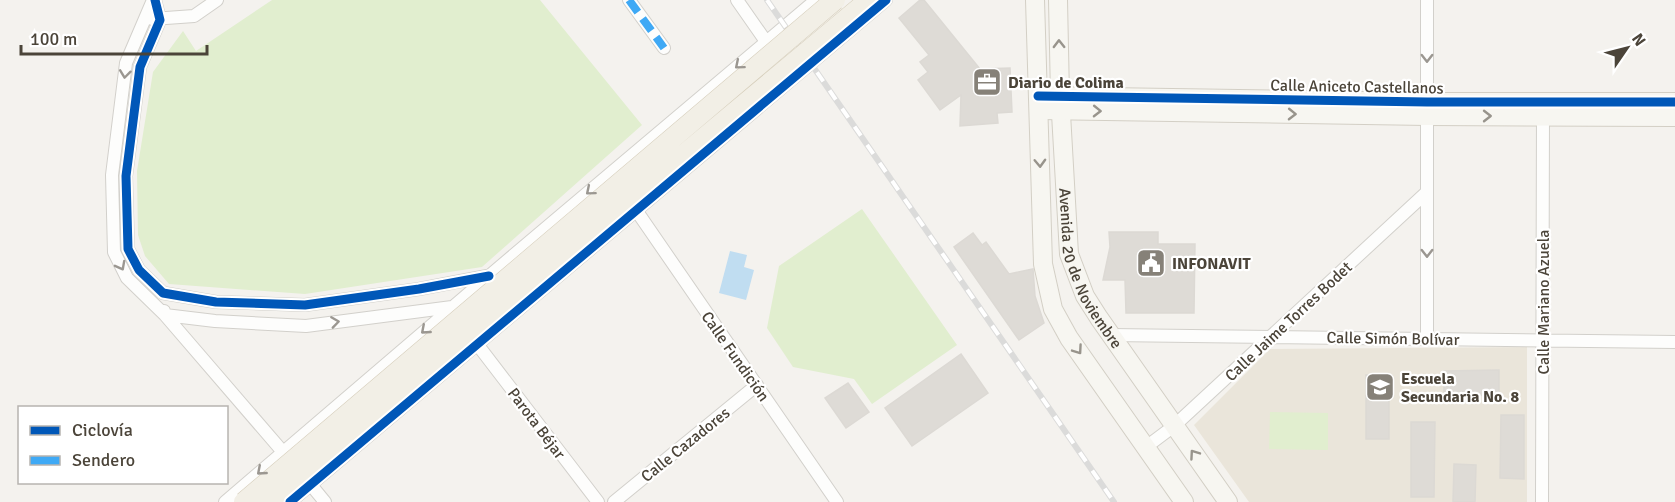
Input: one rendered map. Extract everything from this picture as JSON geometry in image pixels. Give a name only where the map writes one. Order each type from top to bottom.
[{"type":"main road","points":[[244,502],[835,0]]},
{"type":"main road","points":[[268,502],[869,0]]},
{"type":"main road","name":"Avenida 20 de Noviembre","points":[[1035,0],[1043,264],[1053,309],[1069,338],[1184,502]]},
{"type":"main road","name":"Avenida 20 de Noviembre","points":[[1058,0],[1060,103],[1069,254],[1085,296],[1228,502]]},
{"type":"main road","name":"Calle Aniceto Castellanos","points":[[1038,103],[1543,109],[1675,102]]},
{"type":"main road","name":"Calle Aniceto Castellanos","points":[[1543,109],[1675,117]]},
{"type":"street","points":[[154,0],[126,63],[112,175],[114,252],[127,278],[165,315],[283,452]]},
{"type":"street","points":[[154,0],[160,20],[140,67],[126,176],[128,249],[139,270],[163,293],[216,302],[305,305],[419,289],[489,276]]},
{"type":"street","points":[[145,19],[160,20],[194,16],[217,0]]},
{"type":"street","points":[[629,0],[664,48]]},
{"type":"street","points":[[737,0],[770,40]]},
{"type":"street","points":[[290,502],[886,0]]},
{"type":"street","points":[[1427,0],[1427,339]]},
{"type":"street","points":[[225,502],[813,3]]},
{"type":"street","points":[[813,3],[806,18],[810,31],[816,38],[826,43],[836,42]]},
{"type":"street","points":[[770,40],[784,40],[791,46],[801,62],[800,72]]},
{"type":"street","name":"Calle Mariano Azuela","points":[[1542,502],[1543,109]]},
{"type":"street","name":"Calle Jaime Torres Bodet","points":[[1146,447],[1174,426],[1427,192]]},
{"type":"street","name":"Calle Fundición","points":[[636,210],[837,502]]},
{"type":"street","points":[[163,293],[165,315]]},
{"type":"street","points":[[305,305],[306,326]]},
{"type":"street","points":[[165,315],[214,321],[306,326],[452,307]]},
{"type":"street","name":"Calle Simón Bolívar","points":[[1110,334],[1675,342]]},
{"type":"street","name":"Parota Béjar","points":[[477,344],[598,502]]},
{"type":"street","name":"Calle Cazadores","points":[[614,502],[757,385]]},
{"type":"street","points":[[311,485],[326,502]]},
{"type":"shaded area","name":"Escuela Secundaria No. 8","points":[[1527,347],[1527,502],[1249,502],[1194,425],[1270,349]]},
{"type":"green space","points":[[272,0],[540,0],[642,125],[482,267],[305,294],[169,284],[145,256],[138,235],[137,171],[153,72],[183,31],[196,51]]},
{"type":"green space","points":[[862,209],[957,345],[872,404],[854,379],[793,367],[767,328],[779,266]]},
{"type":"green space","points":[[1270,412],[1328,413],[1328,450],[1269,449]]},
{"type":"water","points":[[730,251],[747,255],[744,267],[754,270],[746,300],[719,293]]},
{"type":"building","points":[[920,0],[924,0],[980,69],[1010,68],[1012,112],[997,113],[998,123],[960,126],[961,95],[940,110],[918,80],[928,72],[920,62],[929,55],[899,18]]},
{"type":"building","name":"INFONAVIT","points":[[1109,232],[1158,232],[1158,244],[1195,244],[1194,313],[1126,313],[1125,280],[1103,280],[1110,247]]},
{"type":"building","points":[[973,233],[982,245],[986,242],[1009,274],[1033,269],[1035,296],[1044,323],[1019,340],[954,247]]},
{"type":"building","points":[[961,354],[988,393],[912,446],[885,408]]},
{"type":"building","points":[[1499,370],[1499,395],[1444,396],[1444,371]]},
{"type":"building","points":[[1366,375],[1389,375],[1389,439],[1366,439]]},
{"type":"building","points":[[848,383],[869,412],[846,428],[825,398]]},
{"type":"building","points":[[1501,415],[1524,415],[1524,479],[1500,478]]},
{"type":"building","points":[[1411,422],[1435,422],[1434,497],[1411,497]]},
{"type":"building","points":[[1454,464],[1476,465],[1475,502],[1453,502]]},
{"type":"railway","points":[[767,0],[1114,502]]},
{"type":"marked path","points":[[629,0],[664,48]]},
{"type":"cycle path","points":[[155,0],[160,20],[140,67],[126,176],[128,249],[139,270],[163,293],[216,302],[305,305],[419,289],[489,276]]},
{"type":"cycle path","points":[[290,502],[886,0]]},
{"type":"cycle path","points":[[1038,96],[1427,102],[1675,102]]},
{"type":"place","name":"Diario de Colima","points":[[987,82]]},
{"type":"place","name":"INFONAVIT","points":[[1151,263]]},
{"type":"place","name":"Escuela Secundaria No. 8","points":[[1380,387]]}]
